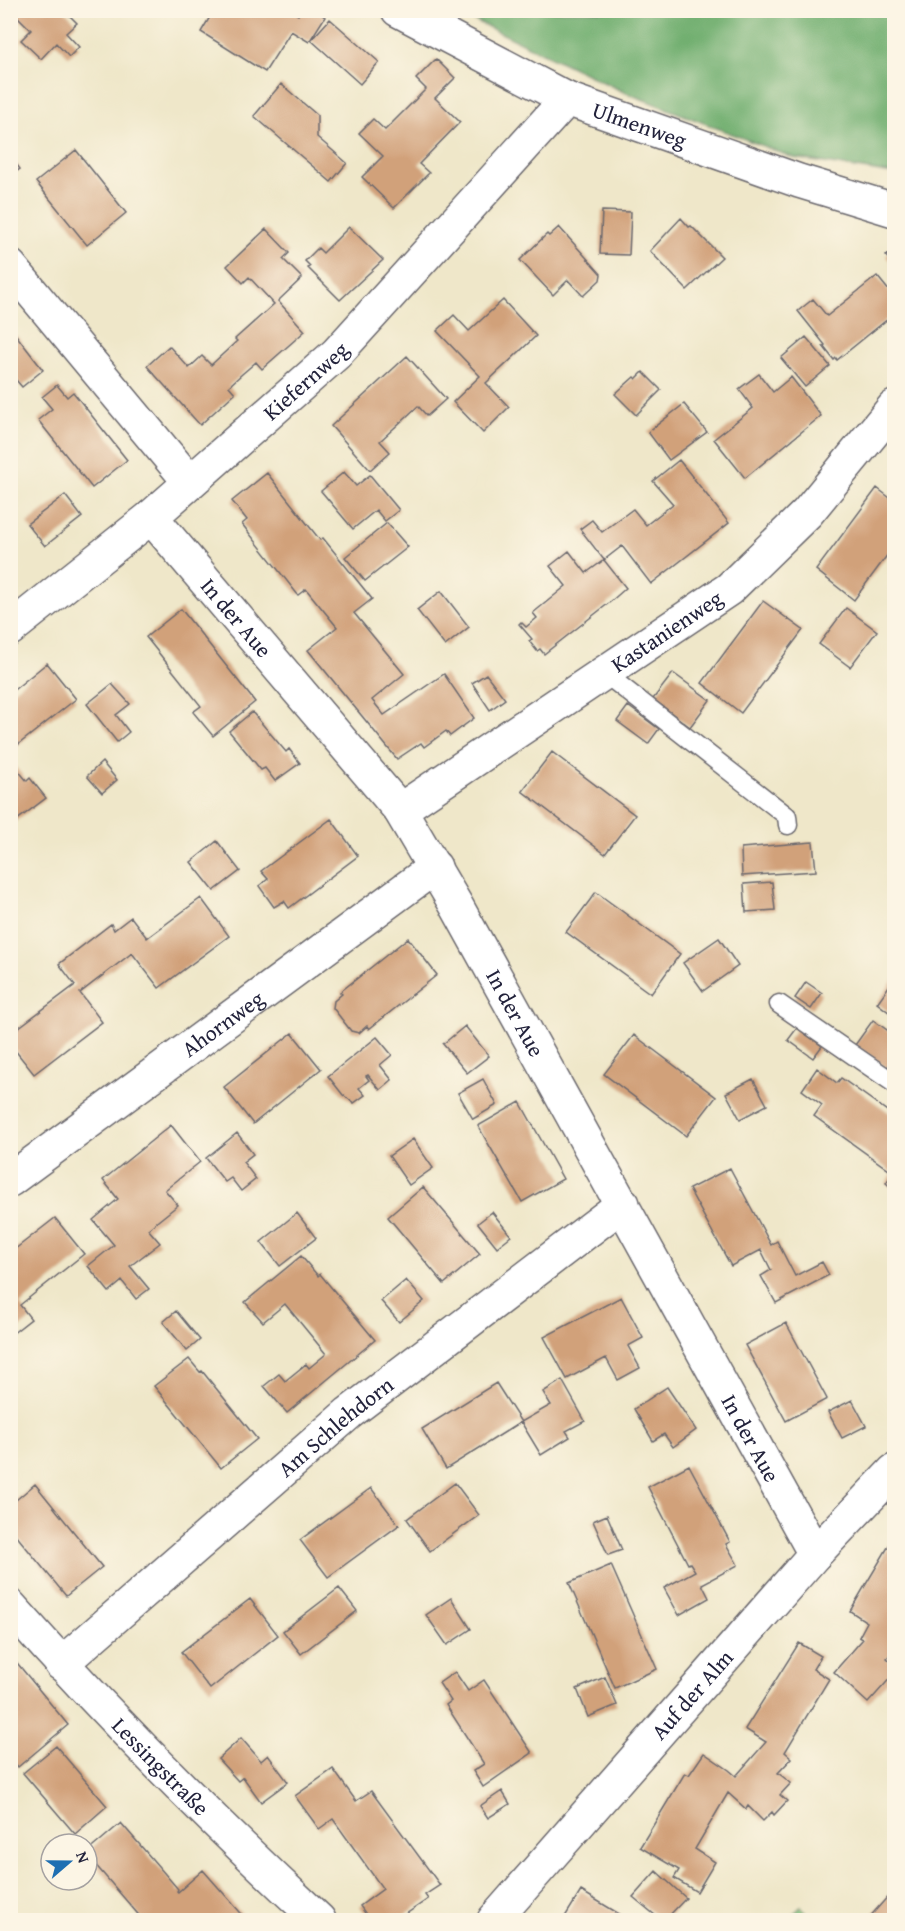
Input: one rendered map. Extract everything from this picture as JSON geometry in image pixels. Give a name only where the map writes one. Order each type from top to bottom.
[{"type":"street","name":"Ulmenweg","points":[[398,10],[567,99],[799,181],[894,210]]},
{"type":"street","name":"Kiefernweg","points":[[10,629],[151,516],[336,354],[567,99]]},
{"type":"street","points":[[10,266],[189,482]]},
{"type":"street","name":"Kastanienweg","points":[[400,810],[729,589],[807,513],[894,407]]},
{"type":"street","name":"In der Aue","points":[[151,516],[400,810],[435,867],[623,1204],[815,1554]]},
{"type":"street","name":"Ahornweg","points":[[10,1180],[435,867]]},
{"type":"street","name":"Am Schlehdorn","points":[[62,1664],[349,1413],[623,1204]]},
{"type":"street","name":"Auf der Alm","points":[[494,1920],[815,1554],[894,1471]]},
{"type":"street","name":"Lessingstraße","points":[[10,1606],[62,1664],[254,1860],[319,1920]]},
{"type":"lane","points":[[603,672],[787,816],[788,825]]},
{"type":"lane","points":[[779,1004],[894,1083]]},
{"type":"green space","points":[[455,11],[894,11],[894,174],[794,158],[624,92]]},
{"type":"green space","points":[[801,1907],[815,1920],[787,1920]]},
{"type":"building","points":[[11,10],[64,10],[77,23],[66,33],[79,47],[69,57],[56,43],[41,59],[21,40],[31,30]]},
{"type":"building","points":[[214,10],[290,10],[298,15],[301,10],[315,10],[325,17],[309,42],[291,31],[265,72],[201,32]]},
{"type":"building","points":[[330,19],[379,62],[360,84],[311,40]]},
{"type":"building","points":[[436,59],[455,78],[435,98],[460,122],[419,164],[429,173],[394,208],[362,177],[383,156],[359,133],[373,119],[385,130],[426,89],[416,79]]},
{"type":"building","points":[[281,84],[317,115],[317,137],[347,163],[331,182],[254,116]]},
{"type":"building","points":[[76,150],[126,213],[87,245],[36,182]]},
{"type":"building","points":[[10,156],[20,169],[10,176]]},
{"type":"building","points":[[602,211],[631,212],[629,255],[600,254]]},
{"type":"building","points":[[681,218],[722,257],[687,290],[650,251]]},
{"type":"building","points":[[349,227],[383,260],[340,300],[308,268],[310,266],[305,261],[318,248],[323,253]]},
{"type":"building","points":[[559,227],[601,274],[600,280],[583,296],[568,280],[553,295],[520,260],[547,234],[549,236]]},
{"type":"building","points":[[266,229],[289,253],[283,259],[302,278],[278,301],[305,331],[262,369],[256,362],[242,374],[229,386],[235,393],[200,425],[147,366],[169,346],[189,368],[202,356],[211,365],[237,341],[235,339],[274,304],[249,277],[243,283],[227,266]]},
{"type":"building","points":[[894,250],[894,266],[886,256]]},
{"type":"building","points":[[877,276],[890,292],[894,289],[894,314],[837,360],[836,358],[834,360],[798,311],[813,299],[827,316]]},
{"type":"building","points":[[503,300],[536,336],[486,383],[509,407],[483,433],[453,402],[480,376],[437,331],[454,315],[469,331]]},
{"type":"building","points":[[16,335],[43,370],[22,387],[10,373],[10,339]]},
{"type":"building","points":[[806,337],[830,366],[805,387],[781,358]]},
{"type":"building","points":[[407,356],[446,399],[427,416],[418,406],[380,441],[390,452],[370,470],[331,426]]},
{"type":"building","points":[[643,372],[661,390],[636,415],[615,394]]},
{"type":"building","points":[[759,374],[773,392],[791,377],[821,416],[745,478],[714,439],[753,408],[739,389]]},
{"type":"building","points":[[57,385],[67,397],[73,392],[127,460],[92,488],[38,420],[52,409],[42,397]]},
{"type":"building","points":[[684,404],[707,432],[669,460],[648,432]]},
{"type":"building","points":[[679,460],[729,523],[651,584],[622,546],[604,560],[580,529],[592,520],[602,532],[633,509],[646,525],[673,504],[653,481]]},
{"type":"building","points":[[344,472],[356,486],[370,475],[399,510],[385,521],[376,510],[353,529],[321,491]]},
{"type":"building","points":[[267,473],[320,540],[323,538],[372,599],[354,613],[404,674],[372,700],[384,715],[444,674],[474,718],[450,736],[446,731],[424,747],[421,743],[397,759],[308,650],[337,627],[306,589],[298,595],[242,524],[247,520],[232,501]]},
{"type":"building","points":[[877,488],[894,501],[894,546],[854,600],[816,570]]},
{"type":"building","points":[[65,495],[82,517],[45,546],[27,524]]},
{"type":"building","points":[[387,523],[408,547],[365,581],[345,557]]},
{"type":"building","points":[[569,551],[586,573],[604,560],[626,588],[544,654],[540,649],[537,651],[529,641],[532,639],[519,624],[521,622],[526,627],[537,618],[533,613],[566,586],[550,566]]},
{"type":"building","points":[[441,591],[469,627],[445,646],[417,610]]},
{"type":"building","points":[[763,601],[803,630],[741,713],[702,683]]},
{"type":"building","points":[[846,608],[877,631],[850,667],[819,644]]},
{"type":"building","points":[[181,609],[255,702],[213,736],[193,712],[201,706],[146,637]]},
{"type":"building","points":[[47,663],[76,699],[10,751],[10,693]]},
{"type":"building","points":[[673,673],[710,700],[690,727],[653,699]]},
{"type":"building","points":[[486,674],[505,699],[490,710],[472,683]]},
{"type":"building","points":[[112,684],[130,704],[116,715],[129,732],[117,742],[87,704]]},
{"type":"building","points":[[628,706],[659,729],[648,744],[617,721]]},
{"type":"building","points":[[252,712],[286,752],[289,749],[300,763],[275,781],[265,768],[261,770],[229,731]]},
{"type":"building","points":[[552,752],[635,815],[605,854],[522,791]]},
{"type":"building","points":[[102,762],[117,780],[102,793],[87,776]]},
{"type":"building","points":[[12,763],[27,781],[30,778],[46,798],[13,823],[10,820],[10,764]]},
{"type":"building","points":[[331,819],[358,856],[289,908],[284,901],[274,907],[259,886],[268,879],[261,871]]},
{"type":"building","points":[[217,841],[240,871],[214,891],[191,862]]},
{"type":"building","points":[[813,842],[816,871],[742,876],[741,848]]},
{"type":"building","points":[[772,882],[775,910],[746,912],[744,884]]},
{"type":"building","points":[[596,892],[680,954],[651,994],[566,932]]},
{"type":"building","points":[[201,898],[229,936],[159,988],[132,953],[80,993],[102,1022],[34,1074],[10,1044],[10,1034],[75,985],[59,964],[111,924],[114,930],[131,917],[147,938]]},
{"type":"building","points":[[408,938],[437,975],[369,1029],[367,1026],[359,1033],[351,1031],[333,1008],[334,1001],[342,994],[340,992]]},
{"type":"building","points":[[719,938],[738,966],[703,991],[683,963]]},
{"type":"building","points":[[894,979],[894,1016],[877,1003]]},
{"type":"building","points":[[806,982],[822,993],[811,1009],[795,998]]},
{"type":"building","points":[[873,1020],[894,1035],[894,1058],[887,1068],[855,1045]]},
{"type":"building","points":[[465,1026],[489,1056],[467,1073],[443,1044]]},
{"type":"building","points":[[797,1028],[822,1046],[813,1058],[788,1040]]},
{"type":"building","points":[[292,1033],[321,1069],[253,1124],[224,1087]]},
{"type":"building","points":[[634,1035],[716,1097],[686,1136],[604,1074]]},
{"type":"building","points":[[377,1037],[392,1055],[380,1065],[392,1080],[380,1090],[368,1075],[366,1076],[369,1080],[359,1088],[365,1095],[354,1103],[343,1095],[328,1076]]},
{"type":"building","points":[[817,1068],[837,1083],[841,1078],[894,1116],[894,1190],[886,1183],[893,1173],[814,1116],[822,1105],[802,1090]]},
{"type":"building","points":[[483,1079],[497,1105],[473,1119],[458,1093]]},
{"type":"building","points":[[753,1079],[767,1105],[740,1119],[726,1093]]},
{"type":"building","points":[[520,1102],[563,1179],[522,1202],[478,1126]]},
{"type":"building","points":[[171,1125],[200,1162],[165,1190],[178,1205],[148,1229],[160,1243],[130,1266],[149,1289],[136,1299],[122,1281],[109,1292],[88,1266],[114,1245],[93,1220],[118,1199],[103,1180]]},
{"type":"building","points":[[237,1133],[253,1154],[243,1162],[256,1179],[241,1191],[231,1178],[225,1182],[206,1158]]},
{"type":"building","points":[[413,1139],[433,1168],[409,1185],[389,1156]]},
{"type":"building","points":[[730,1168],[771,1245],[777,1241],[795,1276],[822,1262],[829,1275],[776,1303],[761,1276],[771,1270],[761,1250],[731,1266],[689,1189]]},
{"type":"building","points":[[423,1187],[480,1254],[444,1284],[388,1217]]},
{"type":"building","points":[[492,1212],[511,1236],[497,1247],[478,1223]]},
{"type":"building","points":[[297,1213],[316,1238],[280,1266],[261,1242]]},
{"type":"building","points":[[55,1218],[84,1254],[20,1305],[31,1319],[12,1334],[10,1331],[10,1253]]},
{"type":"building","points":[[301,1256],[318,1276],[320,1274],[375,1340],[287,1413],[264,1386],[279,1374],[285,1381],[306,1364],[309,1368],[326,1354],[285,1304],[263,1322],[245,1302]]},
{"type":"building","points":[[406,1280],[424,1301],[399,1322],[381,1301]]},
{"type":"building","points":[[621,1297],[643,1338],[628,1346],[640,1368],[618,1380],[606,1358],[567,1379],[544,1337]]},
{"type":"building","points":[[176,1311],[200,1340],[187,1351],[163,1322]]},
{"type":"building","points":[[786,1323],[827,1399],[786,1421],[745,1345]]},
{"type":"building","points":[[189,1359],[200,1372],[202,1371],[257,1439],[221,1468],[154,1386]]},
{"type":"building","points":[[562,1380],[585,1421],[566,1431],[570,1437],[541,1455],[521,1422],[551,1405],[543,1392]]},
{"type":"building","points":[[496,1383],[521,1422],[446,1469],[422,1429]]},
{"type":"building","points":[[667,1387],[696,1430],[673,1447],[664,1434],[653,1441],[634,1409]]},
{"type":"building","points":[[852,1400],[866,1426],[842,1438],[828,1412]]},
{"type":"building","points":[[689,1465],[730,1542],[726,1544],[738,1565],[702,1584],[709,1598],[679,1615],[664,1588],[695,1571],[690,1563],[688,1564],[648,1487]]},
{"type":"building","points":[[455,1483],[479,1515],[430,1551],[407,1519]]},
{"type":"building","points":[[35,1484],[102,1567],[66,1596],[10,1528],[10,1505]]},
{"type":"building","points":[[371,1488],[399,1525],[328,1577],[300,1540]]},
{"type":"building","points":[[607,1515],[622,1550],[608,1555],[593,1521]]},
{"type":"building","points":[[894,1537],[894,1656],[891,1653],[887,1658],[894,1665],[894,1674],[868,1703],[834,1672],[863,1639],[859,1637],[867,1622],[850,1611]]},
{"type":"building","points":[[611,1565],[657,1669],[615,1688],[569,1583]]},
{"type":"building","points":[[339,1588],[357,1611],[301,1654],[283,1631]]},
{"type":"building","points":[[451,1598],[471,1629],[447,1645],[426,1615]]},
{"type":"building","points":[[250,1599],[278,1635],[210,1689],[181,1652]]},
{"type":"building","points":[[799,1643],[821,1656],[813,1669],[829,1679],[785,1752],[792,1758],[778,1773],[791,1783],[780,1795],[787,1801],[774,1815],[772,1812],[763,1821],[748,1806],[746,1809],[728,1793],[695,1849],[715,1862],[697,1892],[674,1878],[679,1870],[640,1847],[685,1773],[689,1775],[704,1753],[736,1776],[766,1742],[745,1729]]},
{"type":"building","points":[[13,1658],[68,1725],[18,1767],[10,1757],[10,1660]]},
{"type":"building","points":[[455,1672],[468,1691],[484,1680],[532,1753],[483,1787],[473,1771],[484,1764],[446,1705],[451,1701],[439,1683]]},
{"type":"building","points":[[605,1677],[617,1705],[588,1717],[577,1689]]},
{"type":"building","points":[[241,1738],[261,1761],[268,1755],[288,1782],[261,1802],[243,1777],[238,1781],[218,1759]]},
{"type":"building","points":[[56,1746],[107,1806],[77,1832],[73,1832],[23,1773]]},
{"type":"building","points":[[333,1769],[356,1801],[371,1791],[440,1885],[425,1895],[428,1899],[397,1920],[370,1920],[360,1906],[383,1889],[333,1819],[319,1829],[295,1796]]},
{"type":"building","points":[[502,1791],[510,1804],[488,1818],[480,1806]]},
{"type":"building","points":[[121,1823],[178,1889],[178,1892],[203,1870],[247,1920],[143,1920],[99,1869],[99,1842]]},
{"type":"building","points":[[656,1871],[686,1898],[665,1920],[661,1920],[633,1897]]},
{"type":"building","points":[[894,1890],[894,1920],[867,1920],[891,1893]]},
{"type":"building","points":[[581,1891],[621,1915],[617,1920],[563,1920]]}]
